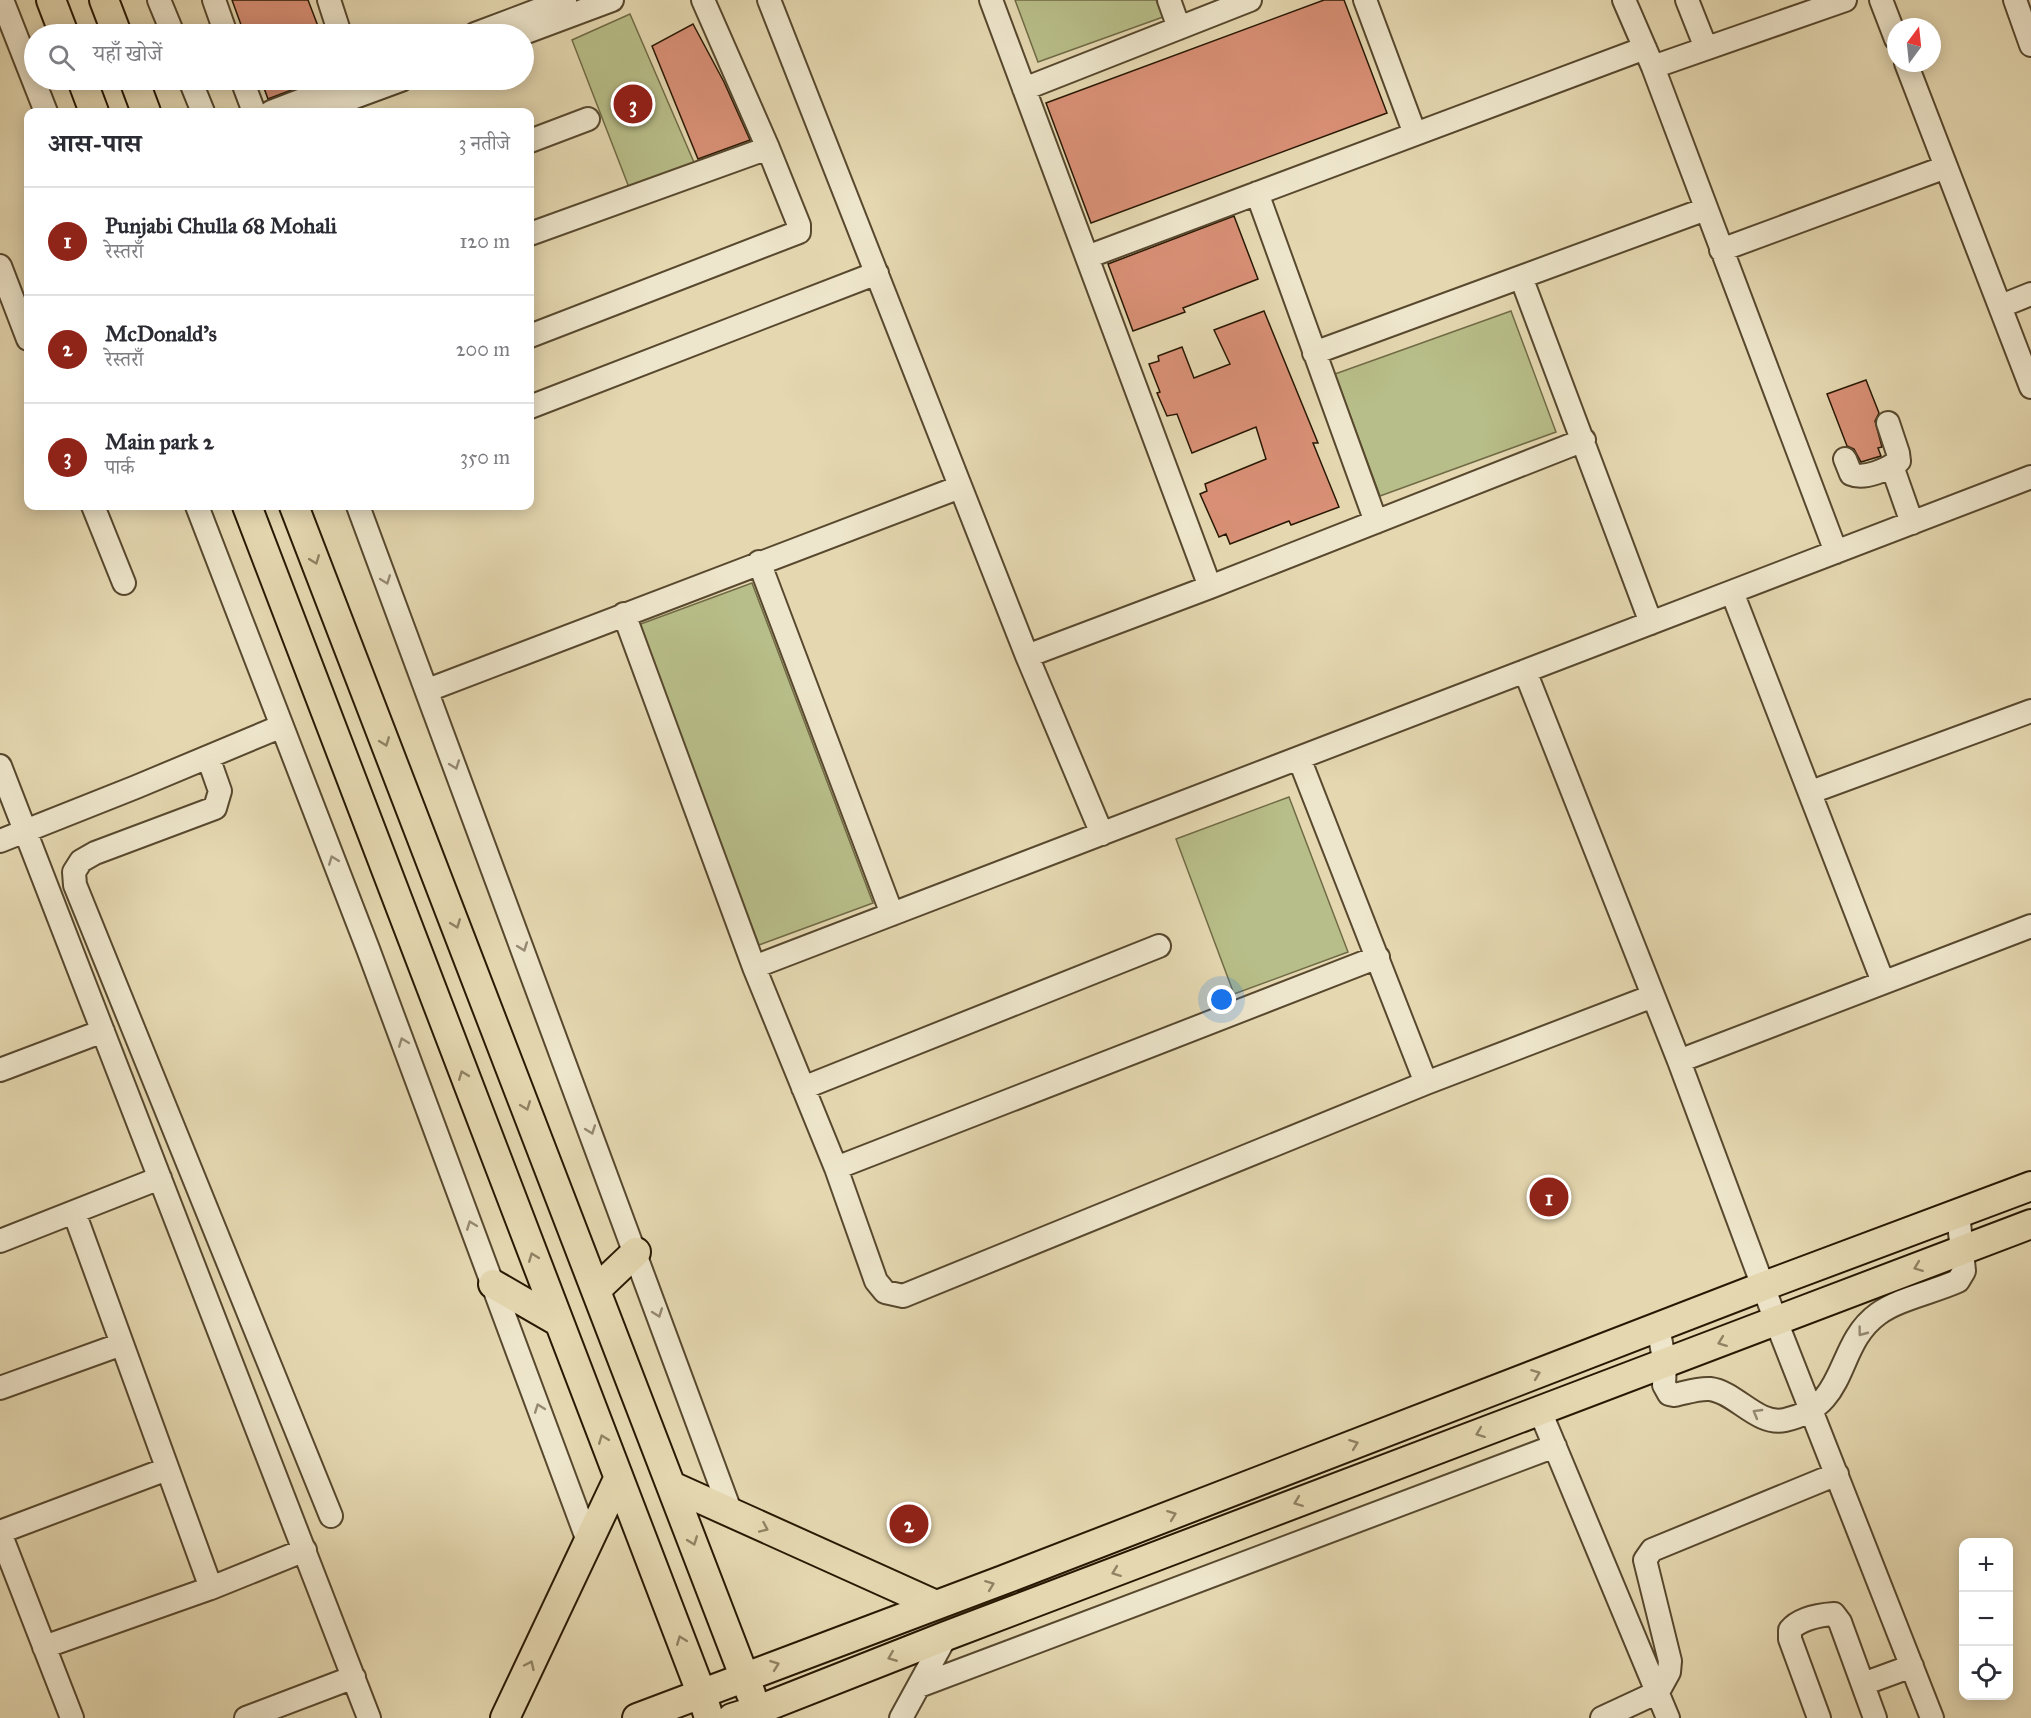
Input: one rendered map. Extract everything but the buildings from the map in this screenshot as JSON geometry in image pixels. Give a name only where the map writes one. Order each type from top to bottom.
[{"type":"main road","points":[[51,0],[60,24]]},
{"type":"main road","points":[[104,0],[113,24]]},
{"type":"main road","points":[[86,90],[92,108]]},
{"type":"main road","points":[[138,90],[144,108]]},
{"type":"main road","points":[[249,510],[705,1706]]},
{"type":"main road","points":[[296,510],[744,1676],[750,1715],[946,1636],[2031,1224]]},
{"type":"main road","points":[[637,1718],[705,1706],[744,1676],[936,1605],[1764,1286],[2031,1186]]},
{"type":"main road","points":[[597,1289],[636,1252]]},
{"type":"main road","points":[[493,1284],[557,1321]]},
{"type":"main road","points":[[506,1718],[618,1479]]},
{"type":"main road","points":[[672,1486],[936,1605]]},
{"type":"street","points":[[2,0],[24,56]]},
{"type":"street","points":[[159,0],[169,24]]},
{"type":"street","points":[[214,0],[222,24]]},
{"type":"street","points":[[329,0],[337,24]]},
{"type":"street","points":[[501,24],[565,0]]},
{"type":"street","points":[[534,334],[799,232],[799,225],[768,148],[703,0]]},
{"type":"street","points":[[769,0],[1027,656],[1102,834]]},
{"type":"street","points":[[991,0],[1210,587]]},
{"type":"street","points":[[1169,0],[1179,28]]},
{"type":"street","points":[[1024,89],[1250,0]]},
{"type":"street","points":[[1365,0],[1415,134]]},
{"type":"street","points":[[1624,0],[1649,57],[1836,552]]},
{"type":"street","points":[[1687,0],[1706,48]]},
{"type":"street","points":[[1087,257],[1415,134],[1649,57],[1706,48],[1845,0]]},
{"type":"street","points":[[1881,0],[1888,18]]},
{"type":"street","points":[[534,29],[602,2]]},
{"type":"street","points":[[2021,4],[2031,45]]},
{"type":"street","points":[[1909,72],[2031,387]]},
{"type":"street","points":[[37,90],[44,108]]},
{"type":"street","points":[[194,90],[201,108]]},
{"type":"street","points":[[246,90],[252,108]]},
{"type":"street","points":[[283,108],[338,90]]},
{"type":"street","points":[[320,108],[347,90]]},
{"type":"street","points":[[534,139],[588,119]]},
{"type":"street","points":[[534,233],[768,148]]},
{"type":"street","points":[[1721,250],[1946,167]]},
{"type":"street","points":[[1257,193],[1376,522]]},
{"type":"street","points":[[1314,353],[1706,209]]},
{"type":"street","points":[[0,266],[24,329]]},
{"type":"street","points":[[534,398],[877,273]]},
{"type":"street","points":[[1521,277],[1651,623]]},
{"type":"street","points":[[2001,306],[2031,294]]},
{"type":"street","points":[[1845,459],[1851,474],[1861,477],[1892,466],[1899,460],[1899,453],[1888,423]]},
{"type":"street","points":[[1027,656],[1210,587],[1584,440]]},
{"type":"street","points":[[1892,466],[1912,523]]},
{"type":"street","points":[[754,967],[2031,477]]},
{"type":"street","points":[[428,690],[960,487]]},
{"type":"street","points":[[95,510],[123,583]]},
{"type":"street","points":[[199,510],[493,1284],[588,1541]]},
{"type":"street","points":[[360,510],[731,1513]]},
{"type":"street","points":[[759,562],[892,914]]},
{"type":"street","points":[[1732,592],[1883,982]]},
{"type":"street","points":[[624,614],[754,967],[836,1168],[876,1281],[885,1292],[903,1296],[1426,1083],[1653,996]]},
{"type":"street","points":[[1525,671],[1679,1061],[1776,1321],[1932,1718]]},
{"type":"street","points":[[1811,792],[2031,711]]},
{"type":"street","points":[[0,841],[282,726]]},
{"type":"street","points":[[208,757],[220,791],[215,808],[96,853],[81,861],[74,872],[75,885],[331,1516]]},
{"type":"street","points":[[1299,758],[1426,1083]]},
{"type":"street","points":[[0,766],[369,1718]]},
{"type":"street","points":[[1679,1061],[2031,926]]},
{"type":"street","points":[[803,1088],[1159,946]]},
{"type":"street","points":[[836,1168],[1378,957]]},
{"type":"street","points":[[0,1070],[103,1031]]},
{"type":"street","points":[[0,1242],[160,1178]]},
{"type":"street","points":[[74,1212],[211,1588]]},
{"type":"street","points":[[1659,1327],[1665,1364],[1664,1385],[1669,1394],[1709,1389],[1720,1392],[1765,1418],[1776,1422],[1785,1420],[1811,1410],[1826,1399],[1862,1330],[1877,1314],[1958,1281],[1964,1271],[1958,1213]]},
{"type":"street","points":[[0,1388],[122,1344]]},
{"type":"street","points":[[1539,1411],[1668,1718]]},
{"type":"street","points":[[919,1686],[1555,1446]]},
{"type":"street","points":[[272,1465],[304,1450]]},
{"type":"street","points":[[72,1718],[0,1532],[167,1469]]},
{"type":"street","points":[[1602,1718],[1658,1692],[1669,1672],[1670,1661],[1645,1560],[1652,1550],[1836,1474]]},
{"type":"street","points":[[44,1647],[211,1588],[305,1550]]},
{"type":"street","points":[[1820,1718],[1790,1639],[1790,1630],[1795,1624],[1834,1614],[1840,1622],[1875,1718]]},
{"type":"street","points":[[901,1718],[946,1636]]},
{"type":"street","points":[[1863,1684],[1912,1666]]},
{"type":"street","points":[[246,1718],[354,1677]]},
{"type":"green space","points":[[1015,0],[1156,0],[1163,17],[1038,62]]},
{"type":"green space","points":[[630,14],[696,167],[630,190],[572,40]]},
{"type":"green space","points":[[1511,311],[1556,432],[1380,496],[1335,374]]},
{"type":"green space","points":[[752,583],[873,903],[759,945],[638,625]]},
{"type":"green space","points":[[1289,797],[1348,952],[1234,994],[1176,839]]},
{"type":"place","name":"Main park 2","points":[[633,104]]},
{"type":"place","name":"Punjabi Chulla 68 Mohali","points":[[1549,1197]]},
{"type":"place","name":"McDonald's","points":[[909,1524]]}]
